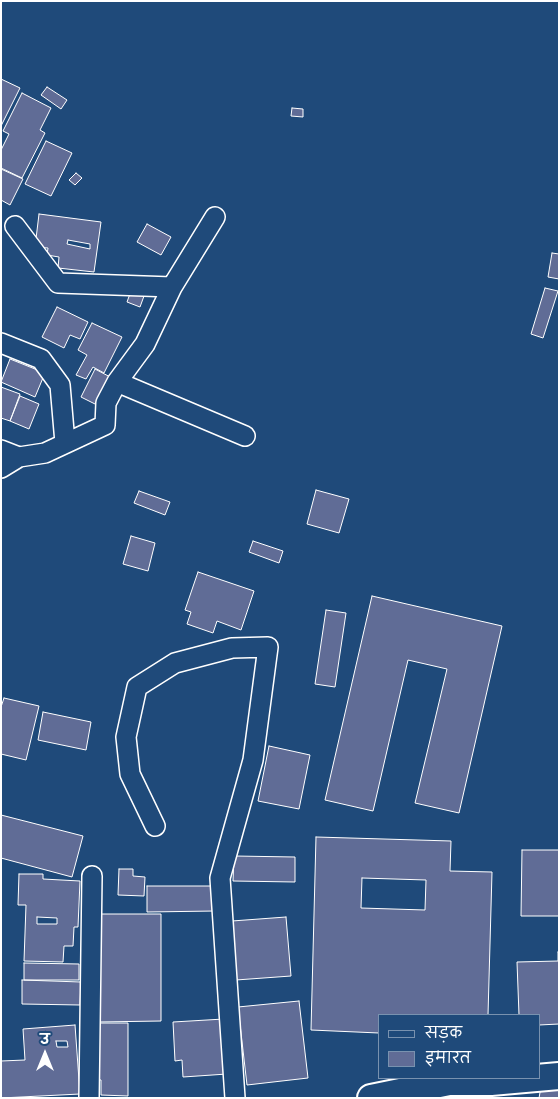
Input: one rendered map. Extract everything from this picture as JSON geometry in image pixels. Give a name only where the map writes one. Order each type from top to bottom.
[{"type":"street","points":[[1,468],[20,457],[45,452],[105,425],[106,403],[117,382],[145,344],[172,287],[215,217]]},
{"type":"street","points":[[16,226],[58,283],[172,287]]},
{"type":"street","points":[[1,344],[41,359],[60,385],[64,443]]},
{"type":"street","points":[[117,382],[245,436]]},
{"type":"street","points":[[1,450],[20,457]]},
{"type":"street","points":[[155,826],[130,774],[126,737],[137,687],[175,663],[232,648],[268,647],[254,760],[220,878],[235,1098]]},
{"type":"street","points":[[89,1098],[92,876]]},
{"type":"street","points":[[540,1078],[559,1076]]},
{"type":"street","points":[[371,1098],[526,1079]]},
{"type":"building","points":[[1,79],[20,88],[1,126]]},
{"type":"building","points":[[47,87],[67,100],[61,109],[41,95]]},
{"type":"building","points":[[22,93],[51,108],[40,130],[45,133],[22,178],[1,168],[1,150],[9,134],[3,131]]},
{"type":"building","points":[[292,108],[303,109],[303,117],[291,116]]},
{"type":"building","points":[[46,141],[72,153],[51,196],[25,184]]},
{"type":"building","points":[[1,169],[23,179],[10,205],[1,200]]},
{"type":"building","points":[[76,173],[82,178],[75,185],[69,180]]},
{"type":"building","points":[[39,214],[101,222],[94,272],[58,268],[59,257],[47,255],[48,248],[35,247]],"holes":[[[68,240],[90,244],[90,249],[67,244]]]},
{"type":"building","points":[[147,224],[171,237],[161,255],[137,242]]},
{"type":"building","points":[[552,253],[559,254],[559,279],[548,277]]},
{"type":"building","points":[[545,288],[558,291],[543,338],[531,334]]},
{"type":"building","points":[[131,291],[144,296],[140,307],[127,302]]},
{"type":"building","points":[[57,307],[88,322],[80,339],[70,335],[64,348],[42,337]]},
{"type":"building","points":[[92,323],[122,337],[104,373],[93,367],[86,379],[76,375],[87,355],[78,350]]},
{"type":"building","points":[[10,359],[45,373],[35,397],[1,382]]},
{"type":"building","points":[[95,369],[114,379],[97,405],[81,397]]},
{"type":"building","points":[[1,387],[20,394],[10,421],[1,418]]},
{"type":"building","points":[[20,396],[39,404],[29,429],[10,421]]},
{"type":"building","points":[[316,490],[349,499],[339,533],[307,524]]},
{"type":"building","points":[[139,491],[170,502],[165,515],[134,503]]},
{"type":"building","points":[[131,536],[155,543],[148,571],[123,564]]},
{"type":"building","points":[[253,541],[283,551],[279,563],[249,552]]},
{"type":"building","points":[[198,572],[254,591],[241,630],[217,621],[213,633],[187,624],[191,612],[185,610]]},
{"type":"building","points":[[372,596],[502,626],[459,813],[415,803],[447,669],[408,660],[373,811],[325,800]]},
{"type":"building","points":[[326,610],[346,613],[335,687],[315,684]]},
{"type":"building","points":[[4,698],[39,706],[26,760],[1,754],[1,707]]},
{"type":"building","points":[[43,712],[91,722],[86,750],[38,740]]},
{"type":"building","points":[[269,746],[310,755],[299,809],[258,801]]},
{"type":"building","points":[[1,815],[83,836],[72,877],[1,858]]},
{"type":"building","points":[[316,837],[451,841],[450,871],[492,872],[488,1014],[378,1014],[378,1033],[311,1030]],"holes":[[[362,878],[426,880],[425,910],[361,908]]]},
{"type":"building","points":[[522,850],[559,850],[559,916],[521,916]]},
{"type":"building","points":[[234,856],[295,857],[295,882],[233,881]]},
{"type":"building","points":[[119,869],[133,869],[133,876],[145,877],[144,896],[118,895]]},
{"type":"building","points":[[19,874],[43,874],[43,879],[80,881],[78,927],[74,927],[73,946],[64,946],[63,962],[24,961],[26,905],[18,905]],"holes":[[[37,917],[57,918],[57,924],[37,924]]]},
{"type":"building","points":[[147,886],[215,886],[215,911],[147,912]]},
{"type":"building","points":[[98,914],[161,914],[161,1021],[98,1022]]},
{"type":"building","points":[[286,917],[291,976],[236,980],[232,921]]},
{"type":"building","points":[[559,952],[559,1024],[540,1025],[540,1014],[519,1014],[517,962],[558,961]]},
{"type":"building","points":[[24,963],[79,964],[79,980],[24,980]]},
{"type":"building","points":[[22,980],[81,982],[80,1005],[22,1004]]},
{"type":"building","points":[[299,1001],[308,1078],[247,1085],[238,1007]]},
{"type":"building","points":[[224,1019],[227,1074],[183,1077],[182,1060],[175,1061],[173,1022]]},
{"type":"building","points":[[94,1023],[128,1023],[128,1096],[101,1095],[101,1080],[94,1079]]},
{"type":"building","points":[[75,1025],[80,1094],[1,1098],[1,1061],[25,1060],[23,1029]],"holes":[[[56,1041],[67,1041],[68,1047],[57,1047]]]},
{"type":"building","points":[[541,1087],[559,1090],[559,1098],[539,1098]]}]
